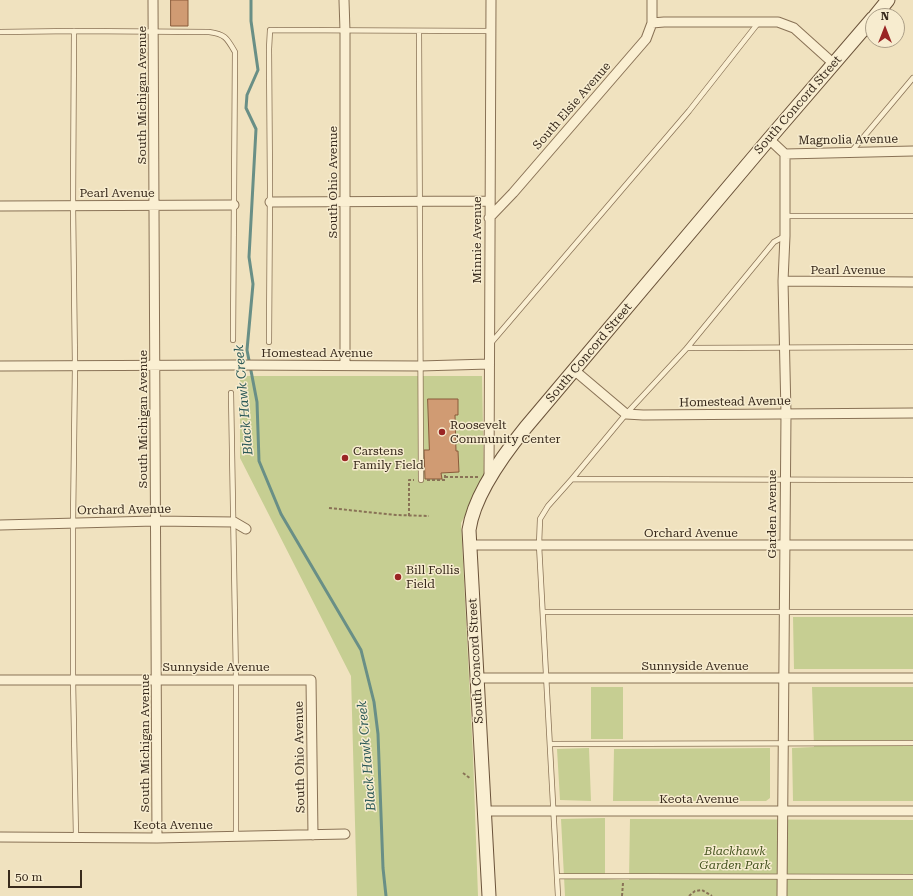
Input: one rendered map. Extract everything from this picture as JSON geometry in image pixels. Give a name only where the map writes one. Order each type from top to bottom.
[{"type":"street","name":"South Michigan Avenue","points":[[153,0],[157,838]]},
{"type":"street","name":"South Ohio Avenue","points":[[344,0],[345,365]]},
{"type":"street","name":"Minnie Avenue","points":[[485,478],[489,364],[491,0]]},
{"type":"street","name":"South Elsie Avenue","points":[[489,218],[513,193],[646,39],[652,23],[652,0]]},
{"type":"street","name":"South Concord Street","points":[[881,8],[888,0]]},
{"type":"street","points":[[652,23],[778,22],[794,28],[834,64]]},
{"type":"street","name":"South Concord Street","points":[[489,896],[469,530],[472,513],[485,478],[574,370],[865,28]]},
{"type":"street","points":[[769,139],[784,154]]},
{"type":"street","name":"Magnolia Avenue","points":[[784,154],[913,151]]},
{"type":"street","name":"Garden Avenue","points":[[782,896],[784,480],[786,414],[783,281],[785,236],[784,154]]},
{"type":"street","points":[[270,202],[490,201]]},
{"type":"street","name":"Pearl Avenue","points":[[0,206],[154,204],[234,205]]},
{"type":"street","name":"Pearl Avenue","points":[[783,281],[913,282]]},
{"type":"street","name":"Homestead Avenue","points":[[0,366],[420,366],[489,364]]},
{"type":"street","points":[[574,370],[626,414]]},
{"type":"street","name":"Homestead Avenue","points":[[626,414],[913,414]]},
{"type":"street","name":"Orchard Avenue","points":[[0,525],[155,521],[234,522],[246,529]]},
{"type":"street","name":"Orchard Avenue","points":[[470,545],[913,545]]},
{"type":"street","name":"Sunnyside Avenue","points":[[477,678],[913,678]]},
{"type":"street","name":"Sunnyside Avenue","points":[[0,680],[311,680]]},
{"type":"street","name":"South Ohio Avenue","points":[[311,680],[313,835]]},
{"type":"street","name":"Keota Avenue","points":[[485,811],[913,811]]},
{"type":"street","name":"Keota Avenue","points":[[0,837],[157,838],[345,834]]},
{"type":"lane","points":[[489,345],[689,111],[759,22]]},
{"type":"lane","points":[[74,30],[73,205],[75,366],[73,523],[76,838]]},
{"type":"lane","points":[[0,32],[74,30],[209,32],[220,34],[226,38],[235,52],[233,340]]},
{"type":"lane","points":[[269,342],[270,30],[491,31]]},
{"type":"lane","points":[[419,31],[421,480]]},
{"type":"lane","points":[[851,153],[913,78]]},
{"type":"lane","points":[[785,216],[913,216]]},
{"type":"lane","points":[[558,896],[551,744],[539,545],[540,519],[548,506],[626,414],[687,348],[774,242],[785,236]]},
{"type":"lane","points":[[687,348],[913,348]]},
{"type":"lane","points":[[231,393],[236,679],[236,837]]},
{"type":"lane","points":[[572,479],[913,480]]},
{"type":"lane","points":[[543,612],[913,612]]},
{"type":"lane","points":[[551,744],[913,743]]},
{"type":"lane","points":[[558,876],[913,877]]},
{"type":"path","points":[[409,516],[409,480],[445,480],[445,473]]},
{"type":"path","points":[[445,477],[485,478]]},
{"type":"path","points":[[329,508],[409,516],[429,516]]},
{"type":"path","points":[[622,896],[624,876]]},
{"type":"path","points":[[689,896],[695,891],[702,890],[712,896]]},
{"type":"green space","points":[[240,376],[482,376],[484,479],[461,523],[473,756],[478,896],[357,896],[351,676],[240,458]]},
{"type":"green space","points":[[793,617],[913,617],[913,669],[794,669]]},
{"type":"green space","points":[[591,687],[623,687],[623,739],[591,739]]},
{"type":"green space","points":[[812,687],[913,687],[913,801],[793,801],[792,748],[814,747]]},
{"type":"green space","points":[[589,748],[591,801],[560,800],[557,749]]},
{"type":"green space","points":[[770,748],[770,798],[766,801],[613,801],[614,749]]},
{"type":"green space","name":"Blackhawk Garden Park","points":[[605,818],[605,879],[629,880],[630,819],[913,820],[913,896],[565,896],[561,819]]},
{"type":"building","points":[[171,0],[188,0],[188,26],[171,26]]},
{"type":"building","name":"Roosevelt Community Center","points":[[428,399],[458,399],[458,415],[455,415],[456,451],[458,451],[459,472],[441,473],[442,479],[425,479],[424,450],[429,450]]},
{"type":"waterway","name":"Black Hawk Creek","points":[[251,0],[251,21],[258,70],[247,95],[246,108],[256,129],[249,257],[253,284],[247,350],[257,402],[259,461],[281,514],[361,650],[374,702],[378,734],[383,868],[386,896]]},
{"type":"place","name":"Roosevelt Community Center","points":[[442,432]]},
{"type":"place","name":"Carstens Family Field","points":[[345,458]]},
{"type":"place","name":"Bill Follis Field","points":[[398,577]]}]
